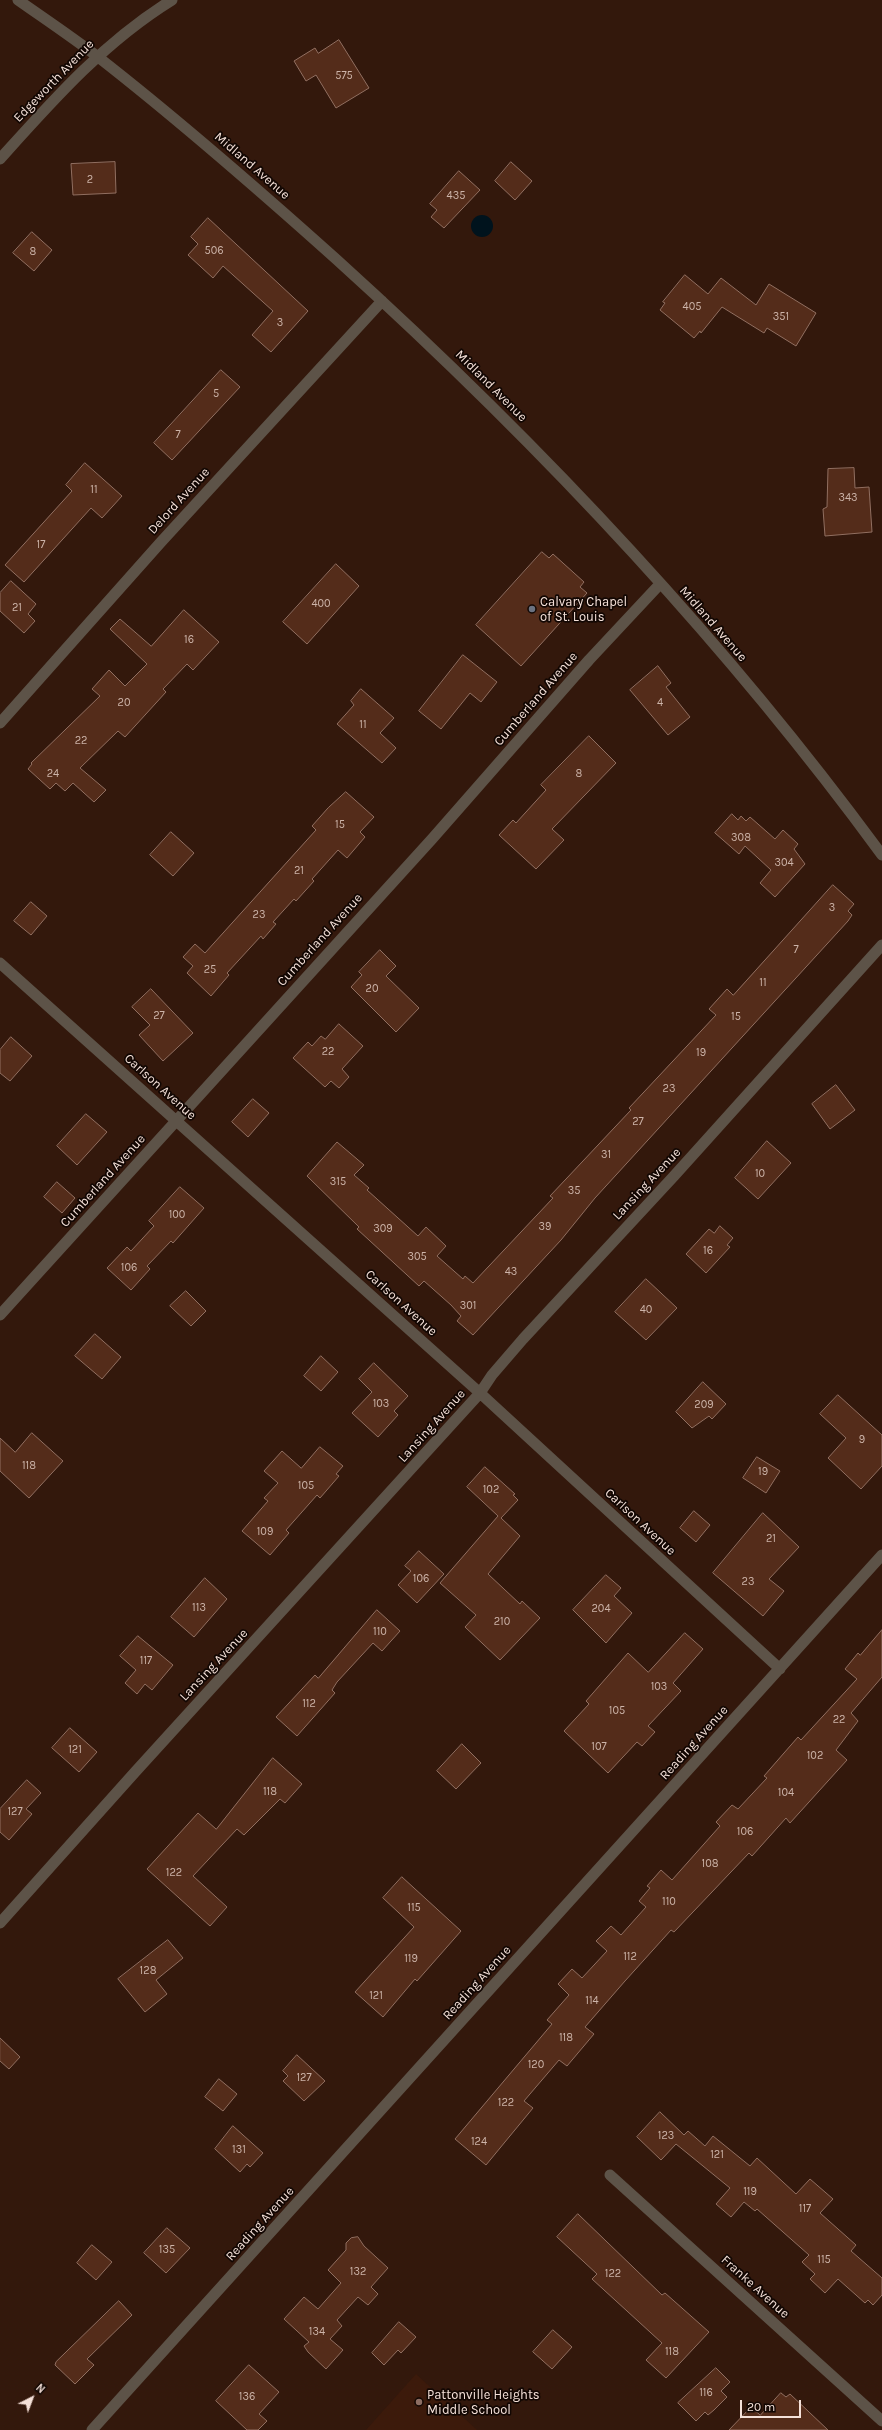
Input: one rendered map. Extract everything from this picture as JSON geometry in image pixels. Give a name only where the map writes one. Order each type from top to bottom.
[{"type":"street","name":"Midland Avenue","points":[[18,0],[96,56],[218,156],[382,301],[529,443],[660,584],[760,700],[882,855]]},
{"type":"street","name":"Edgeworth Avenue","points":[[0,159],[96,56],[149,14],[172,0]]},
{"type":"street","name":"Delord Avenue","points":[[0,723],[167,536],[382,301]]},
{"type":"street","name":"Cumberland Avenue","points":[[0,1315],[432,839],[589,660],[660,584]]},
{"type":"street","name":"Lansing Avenue","points":[[0,1923],[136,1771],[480,1393],[494,1372],[523,1339],[674,1176],[882,945]]},
{"type":"street","name":"Carlson Avenue","points":[[0,963],[480,1393],[780,1669]]},
{"type":"street","name":"Reading Avenue","points":[[92,2430],[882,1555]]},
{"type":"street","name":"Franke Avenue","points":[[610,2175],[882,2421]]},
{"type":"shaded area","name":"Pattonville Heights Middle School","points":[[416,2374],[477,2430],[366,2430]]},
{"type":"water","points":[[482,215],[490,218],[493,226],[490,234],[482,237],[474,234],[471,226],[474,218]]},
{"type":"building","points":[[339,40],[369,88],[336,108],[316,75],[306,81],[294,61],[315,48],[318,53]]},
{"type":"building","points":[[115,162],[116,193],[73,195],[71,164]]},
{"type":"building","points":[[511,162],[532,181],[515,200],[495,181]]},
{"type":"building","points":[[459,171],[480,190],[444,228],[431,217],[437,210],[430,204]]},
{"type":"building","points":[[208,218],[308,311],[271,352],[252,335],[273,311],[223,266],[213,278],[188,255],[198,244],[191,237]]},
{"type":"building","points":[[32,232],[52,250],[34,271],[13,253]]},
{"type":"building","points":[[685,275],[708,294],[721,278],[756,305],[769,284],[816,313],[796,346],[767,328],[764,333],[722,307],[701,333],[700,331],[694,338],[660,310],[665,303],[663,302]]},
{"type":"building","points":[[221,370],[240,387],[172,460],[154,443]]},
{"type":"building","points":[[85,463],[122,496],[102,518],[91,508],[24,582],[5,565],[72,491],[66,485]]},
{"type":"building","points":[[854,468],[855,488],[869,487],[872,532],[825,536],[823,509],[827,507],[828,469]]},
{"type":"building","name":"Calvary Chapel of St. Louis","points":[[542,552],[549,558],[553,554],[584,582],[580,587],[587,593],[521,666],[476,625]]},
{"type":"building","points":[[336,564],[359,586],[307,644],[283,622]]},
{"type":"building","points":[[11,581],[36,604],[28,614],[35,621],[24,633],[0,611],[0,593]]},
{"type":"building","points":[[184,610],[219,642],[193,670],[187,664],[163,689],[166,692],[125,737],[118,731],[80,768],[106,790],[94,802],[73,783],[65,791],[56,783],[50,789],[28,769],[32,764],[31,763],[100,696],[92,689],[109,670],[125,686],[147,664],[110,629],[120,619],[151,646]]},
{"type":"building","points":[[463,655],[497,682],[481,702],[470,693],[441,729],[419,711]]},
{"type":"building","points":[[658,666],[671,683],[666,687],[690,717],[668,735],[630,690]]},
{"type":"building","points":[[361,689],[394,718],[380,733],[396,748],[382,763],[337,724],[354,705],[351,701]]},
{"type":"building","points":[[589,736],[616,763],[552,829],[564,840],[536,869],[499,835],[513,820],[516,823],[546,790],[541,785]]},
{"type":"building","points":[[346,792],[374,817],[360,832],[365,837],[347,858],[338,850],[312,879],[314,881],[296,901],[294,899],[273,922],[276,924],[263,939],[261,936],[227,973],[229,975],[211,996],[187,973],[193,966],[183,957],[195,944],[205,953],[316,830],[312,826],[328,808]]},
{"type":"building","points":[[732,814],[738,820],[741,816],[746,821],[750,817],[775,839],[783,830],[798,844],[794,849],[805,864],[775,897],[760,883],[771,870],[745,846],[739,854],[715,833]]},
{"type":"building","points":[[171,832],[194,853],[173,876],[150,855]]},
{"type":"building","points":[[833,885],[854,904],[848,911],[852,915],[848,921],[595,1198],[561,1240],[473,1335],[457,1321],[461,1316],[451,1305],[424,1281],[419,1286],[357,1229],[359,1227],[307,1176],[337,1142],[364,1165],[354,1175],[369,1188],[367,1190],[418,1236],[426,1227],[446,1246],[437,1256],[463,1279],[465,1276],[473,1283],[553,1198],[550,1196],[631,1110],[629,1108],[716,1015],[709,1009],[727,989],[733,995]]},
{"type":"building","points":[[31,902],[47,916],[31,935],[14,921]]},
{"type":"building","points":[[380,950],[396,966],[386,976],[419,1008],[396,1032],[351,987],[362,975],[359,972]]},
{"type":"building","points":[[151,989],[193,1033],[163,1061],[139,1035],[150,1025],[132,1007]]},
{"type":"building","points":[[339,1024],[363,1046],[342,1069],[349,1077],[339,1088],[331,1081],[325,1087],[293,1058],[308,1042],[312,1046],[321,1036],[325,1039]]},
{"type":"building","points":[[11,1037],[32,1056],[10,1081],[0,1073],[0,1050]]},
{"type":"building","points":[[836,1085],[855,1110],[830,1129],[812,1104]]},
{"type":"building","points":[[253,1099],[269,1113],[248,1137],[232,1122]]},
{"type":"building","points":[[86,1114],[107,1132],[77,1165],[57,1146]]},
{"type":"building","points":[[767,1141],[791,1163],[758,1199],[735,1178]]},
{"type":"building","points":[[57,1182],[75,1198],[62,1213],[44,1197]]},
{"type":"building","points":[[180,1187],[204,1208],[173,1243],[171,1241],[147,1266],[150,1269],[131,1290],[107,1268],[127,1247],[131,1251],[154,1226],[149,1221]]},
{"type":"building","points":[[720,1226],[733,1238],[727,1245],[730,1247],[706,1273],[686,1254],[709,1229],[714,1233]]},
{"type":"building","points":[[646,1279],[677,1308],[646,1340],[615,1312]]},
{"type":"building","points":[[186,1291],[206,1311],[191,1326],[170,1306]]},
{"type":"building","points":[[95,1334],[121,1357],[102,1379],[75,1356]]},
{"type":"building","points":[[321,1356],[338,1372],[321,1391],[304,1376]]},
{"type":"building","points":[[374,1363],[408,1396],[394,1411],[398,1415],[378,1437],[352,1413],[372,1392],[359,1379]]},
{"type":"building","points":[[703,1382],[726,1404],[712,1419],[709,1416],[692,1428],[676,1412]]},
{"type":"building","points":[[838,1395],[882,1435],[882,1466],[861,1489],[828,1458],[846,1438],[820,1414]]},
{"type":"building","points":[[32,1433],[63,1461],[29,1498],[0,1471],[0,1438],[15,1452]]},
{"type":"building","points":[[320,1447],[343,1466],[336,1474],[339,1476],[320,1498],[317,1495],[286,1530],[289,1533],[270,1555],[242,1531],[268,1501],[264,1498],[278,1483],[264,1471],[282,1451],[301,1468]]},
{"type":"building","points":[[757,1457],[780,1471],[766,1493],[743,1478]]},
{"type":"building","points":[[485,1467],[515,1494],[513,1495],[518,1500],[501,1518],[520,1536],[488,1574],[520,1604],[522,1601],[540,1618],[500,1660],[465,1627],[476,1615],[440,1583],[498,1516],[467,1487]]},
{"type":"building","points":[[694,1511],[710,1525],[696,1542],[680,1528]]},
{"type":"building","points":[[763,1513],[799,1547],[769,1579],[784,1591],[763,1616],[713,1573]]},
{"type":"building","points":[[419,1551],[444,1574],[417,1603],[398,1585],[411,1571],[405,1566]]},
{"type":"building","points":[[606,1575],[621,1588],[614,1596],[632,1613],[606,1643],[573,1610]]},
{"type":"building","points":[[205,1578],[227,1599],[194,1637],[171,1617]]},
{"type":"building","points":[[377,1610],[400,1631],[382,1651],[373,1643],[337,1682],[332,1690],[335,1693],[297,1736],[276,1717],[315,1675],[318,1678]]},
{"type":"building","points":[[882,1630],[882,1677],[851,1713],[858,1721],[836,1750],[847,1760],[790,1823],[786,1818],[752,1856],[749,1853],[674,1932],[671,1930],[625,1981],[585,2027],[594,2034],[567,2066],[559,2060],[524,2101],[533,2108],[486,2165],[455,2139],[552,2024],[547,2020],[569,1995],[558,1984],[572,1969],[582,1978],[607,1951],[596,1941],[611,1926],[621,1935],[646,1907],[639,1901],[650,1888],[647,1886],[661,1870],[672,1880],[720,1826],[716,1822],[732,1805],[738,1809],[767,1778],[764,1776],[798,1737],[801,1740],[857,1679],[845,1669],[858,1653],[860,1655]]},
{"type":"building","points":[[685,1633],[703,1649],[673,1683],[681,1691],[648,1726],[655,1732],[642,1746],[637,1742],[608,1773],[564,1731],[589,1704],[586,1701],[628,1653],[648,1672]]},
{"type":"building","points":[[138,1636],[173,1665],[152,1690],[145,1684],[137,1694],[125,1683],[136,1670],[120,1656]]},
{"type":"building","points":[[70,1728],[97,1752],[79,1772],[52,1748]]},
{"type":"building","points":[[462,1744],[481,1763],[456,1789],[437,1771]]},
{"type":"building","points":[[273,1758],[302,1784],[285,1803],[280,1799],[244,1835],[237,1829],[193,1876],[227,1907],[210,1926],[147,1869],[198,1813],[216,1829]]},
{"type":"building","points":[[27,1780],[41,1793],[26,1809],[32,1814],[9,1840],[0,1832],[0,1809]]},
{"type":"building","points":[[402,1877],[461,1931],[417,1981],[415,1979],[383,2017],[355,1992],[414,1927],[383,1898]]},
{"type":"building","points":[[168,1940],[183,1958],[156,1980],[167,1994],[145,2012],[118,1979]]},
{"type":"building","points":[[0,2038],[20,2057],[9,2069],[0,2061]]},
{"type":"building","points":[[297,2055],[325,2081],[304,2101],[283,2081],[288,2076],[283,2071]]},
{"type":"building","points":[[219,2079],[237,2094],[223,2111],[205,2097]]},
{"type":"building","points":[[660,2112],[684,2135],[688,2131],[705,2146],[713,2136],[750,2166],[757,2158],[796,2194],[810,2179],[833,2199],[820,2213],[856,2245],[851,2251],[882,2278],[882,2295],[873,2305],[868,2300],[865,2303],[838,2279],[825,2293],[810,2279],[815,2274],[802,2262],[809,2255],[757,2209],[755,2211],[744,2202],[731,2217],[716,2204],[730,2188],[676,2144],[661,2160],[637,2137]]},
{"type":"building","points":[[233,2126],[263,2153],[250,2167],[247,2164],[240,2172],[215,2149]]},
{"type":"building","points":[[578,2214],[662,2295],[665,2293],[709,2332],[666,2378],[646,2360],[662,2343],[592,2279],[597,2274],[557,2237]]},
{"type":"building","points":[[167,2228],[190,2248],[166,2273],[144,2253]]},
{"type":"building","points":[[358,2237],[364,2246],[388,2268],[371,2287],[378,2294],[368,2305],[358,2297],[337,2320],[342,2326],[330,2339],[343,2350],[326,2369],[308,2352],[304,2346],[309,2342],[284,2319],[304,2297],[318,2309],[341,2283],[328,2270],[346,2250],[346,2243],[351,2238]]},
{"type":"building","points":[[92,2245],[112,2262],[96,2280],[77,2263]]},
{"type":"building","points":[[119,2301],[132,2315],[87,2359],[94,2365],[75,2384],[55,2365],[56,2362]]},
{"type":"building","points":[[399,2322],[416,2337],[401,2353],[398,2350],[384,2365],[372,2353]]},
{"type":"building","points":[[553,2330],[572,2347],[552,2369],[533,2352]]},
{"type":"building","points":[[249,2365],[279,2392],[259,2414],[267,2421],[258,2430],[247,2430],[216,2401]]},
{"type":"building","points":[[716,2368],[730,2382],[721,2391],[727,2397],[708,2415],[705,2412],[696,2421],[678,2403]]},
{"type":"building","points":[[781,2393],[786,2397],[790,2394],[828,2430],[729,2430],[751,2407],[760,2415]]},
{"type":"place","name":"Calvary Chapel of St. Louis","points":[[532,609]]},
{"type":"place","name":"Pattonville Heights Middle School","points":[[419,2402]]}]
